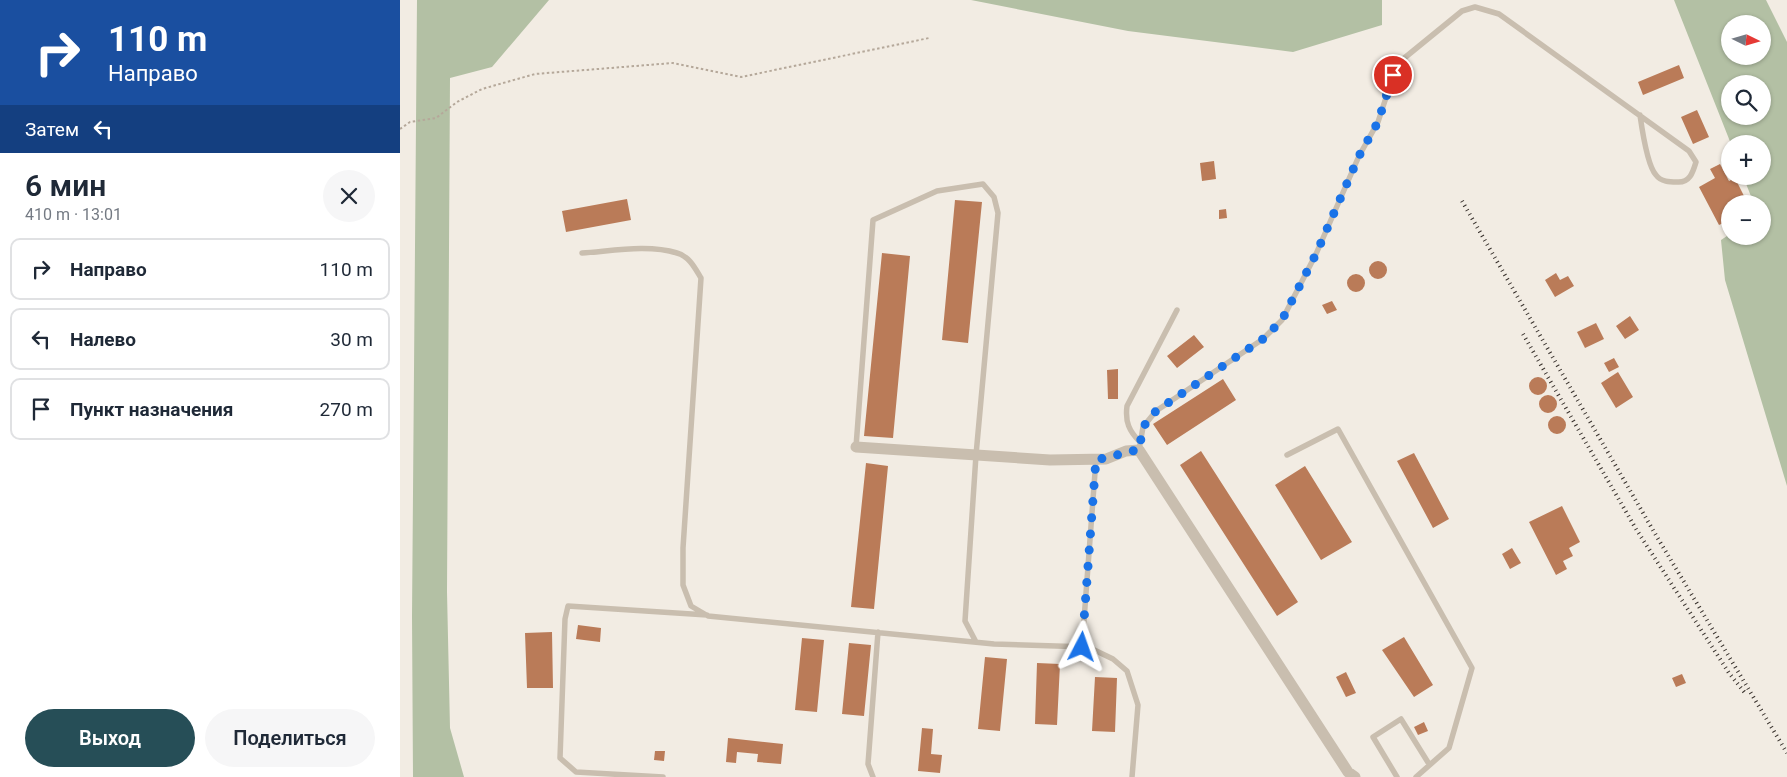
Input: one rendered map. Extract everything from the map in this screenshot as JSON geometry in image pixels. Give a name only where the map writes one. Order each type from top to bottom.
[{"type":"street","points":[[856,447],[1050,460],[1106,459],[1139,446],[1343,764],[1355,777]]},
{"type":"lane","points":[[1139,446],[1143,427],[1156,411],[1263,339],[1282,320],[1316,254],[1359,156],[1378,122],[1397,64],[1462,10],[1475,6],[1498,14],[1640,115],[1689,150],[1696,162],[1691,177],[1682,182],[1666,182],[1656,175],[1644,142],[1640,115]]},
{"type":"lane","points":[[856,447],[873,220],[937,192],[983,184],[994,197],[998,213],[976,455],[965,621],[976,642]]},
{"type":"lane","points":[[582,253],[643,250],[678,253],[692,263],[702,278],[683,548],[683,585],[691,606],[708,616]]},
{"type":"lane","points":[[1139,446],[1125,419],[1127,406],[1177,310]]},
{"type":"lane","points":[[1286,455],[1338,429],[1472,668],[1449,748],[1416,777]]},
{"type":"lane","points":[[1082,647],[1096,459]]},
{"type":"lane","points":[[663,777],[576,772],[560,758],[568,606],[708,616],[976,642],[1088,647],[1112,659],[1127,671],[1138,705],[1132,777]]},
{"type":"lane","points":[[873,777],[868,764],[878,632]]},
{"type":"lane","points":[[1397,777],[1373,737],[1401,719],[1429,764]]},
{"type":"path","points":[[400,129],[410,122],[436,118],[457,102],[482,90],[535,74],[672,63],[741,77],[929,38]]},
{"type":"green space","points":[[417,0],[549,0],[492,67],[450,78],[447,592],[450,728],[464,777],[413,777],[412,616]]},
{"type":"green space","points":[[971,0],[1382,0],[1382,25],[1293,52],[1128,31]]},
{"type":"green space","points":[[1674,0],[1766,0],[1787,42],[1787,486],[1725,280],[1722,245],[1771,245],[1771,195],[1750,195],[1747,185],[1771,185],[1771,135],[1727,135],[1723,125],[1771,125],[1771,75],[1721,75],[1721,119]]},
{"type":"building","points":[[1679,65],[1684,78],[1643,95],[1638,82]]},
{"type":"building","points":[[1697,110],[1709,137],[1693,144],[1681,117]]},
{"type":"building","points":[[1214,161],[1216,179],[1202,181],[1200,163]]},
{"type":"building","points":[[1720,164],[1721,185],[1738,185],[1744,195],[1721,195],[1721,224],[1719,225],[1699,187],[1715,178],[1710,169]]},
{"type":"building","points":[[627,199],[631,220],[566,232],[562,211]]},
{"type":"building","points":[[955,200],[982,202],[968,343],[942,340]]},
{"type":"building","points":[[1226,209],[1227,218],[1219,219],[1219,210]]},
{"type":"building","points":[[882,253],[910,256],[893,438],[864,436]]},
{"type":"building","points":[[1378,261],[1384,264],[1387,270],[1384,276],[1378,279],[1372,276],[1369,270],[1372,264]]},
{"type":"building","points":[[1556,273],[1560,280],[1568,276],[1574,286],[1555,297],[1545,280]]},
{"type":"building","points":[[1356,274],[1362,277],[1365,283],[1362,289],[1356,292],[1350,289],[1347,283],[1350,277]]},
{"type":"building","points":[[1332,301],[1337,310],[1327,314],[1322,305]]},
{"type":"building","points":[[1630,316],[1639,330],[1625,339],[1616,326]]},
{"type":"building","points":[[1596,323],[1604,339],[1585,348],[1577,332]]},
{"type":"building","points":[[1194,335],[1204,347],[1177,368],[1167,356]]},
{"type":"building","points":[[1614,358],[1619,367],[1609,372],[1604,363]]},
{"type":"building","points":[[1118,369],[1118,399],[1108,399],[1107,370]]},
{"type":"building","points":[[1618,372],[1633,397],[1616,408],[1601,383]]},
{"type":"building","points":[[1538,377],[1544,380],[1547,386],[1544,392],[1538,395],[1532,392],[1529,386],[1532,380]]},
{"type":"building","points":[[1223,379],[1236,400],[1167,445],[1153,424]]},
{"type":"building","points":[[1548,395],[1554,398],[1557,404],[1554,410],[1548,413],[1542,410],[1539,404],[1542,398]]},
{"type":"building","points":[[1557,416],[1563,419],[1566,425],[1563,431],[1557,434],[1551,431],[1548,425],[1551,419]]},
{"type":"building","points":[[1201,451],[1298,602],[1277,616],[1180,465]]},
{"type":"building","points":[[1414,453],[1449,519],[1433,528],[1397,461]]},
{"type":"building","points":[[866,463],[888,466],[874,609],[851,607]]},
{"type":"building","points":[[1305,466],[1352,542],[1321,560],[1275,485]]},
{"type":"building","points":[[1562,506],[1580,542],[1569,548],[1573,556],[1563,561],[1567,569],[1556,575],[1529,522]]},
{"type":"building","points":[[1512,548],[1521,563],[1510,569],[1502,554]]},
{"type":"building","points":[[578,625],[601,628],[600,642],[576,639]]},
{"type":"building","points":[[552,632],[553,688],[527,688],[525,633]]},
{"type":"building","points":[[1404,637],[1433,685],[1414,697],[1382,650]]},
{"type":"building","points":[[802,638],[824,640],[817,712],[795,710]]},
{"type":"building","points":[[849,643],[871,645],[864,716],[842,714]]},
{"type":"building","points":[[985,657],[1007,659],[1000,731],[978,729]]},
{"type":"building","points":[[1037,663],[1060,664],[1057,725],[1035,724]]},
{"type":"building","points":[[1346,672],[1356,693],[1346,697],[1336,677]]},
{"type":"building","points":[[1682,674],[1686,683],[1676,687],[1672,678]]},
{"type":"building","points":[[1095,677],[1117,678],[1115,732],[1092,731]]},
{"type":"building","points":[[1424,722],[1428,731],[1418,735],[1414,727]]},
{"type":"building","points":[[922,728],[933,729],[931,754],[942,755],[940,773],[918,771]]},
{"type":"building","points":[[728,738],[783,744],[781,764],[757,762],[758,754],[737,752],[736,763],[726,762]]},
{"type":"building","points":[[655,751],[665,751],[664,761],[654,760]]},
{"type":"railway","points":[[1462,201],[1657,537],[1787,753]]},
{"type":"railway","points":[[1523,334],[1636,529],[1729,673],[1745,693]]},
{"type":"route","points":[[1082,647],[1096,459],[1106,459],[1126,451],[1139,450],[1143,427],[1156,411],[1263,339],[1282,320],[1316,254],[1359,156],[1378,122],[1393,75]]}]
